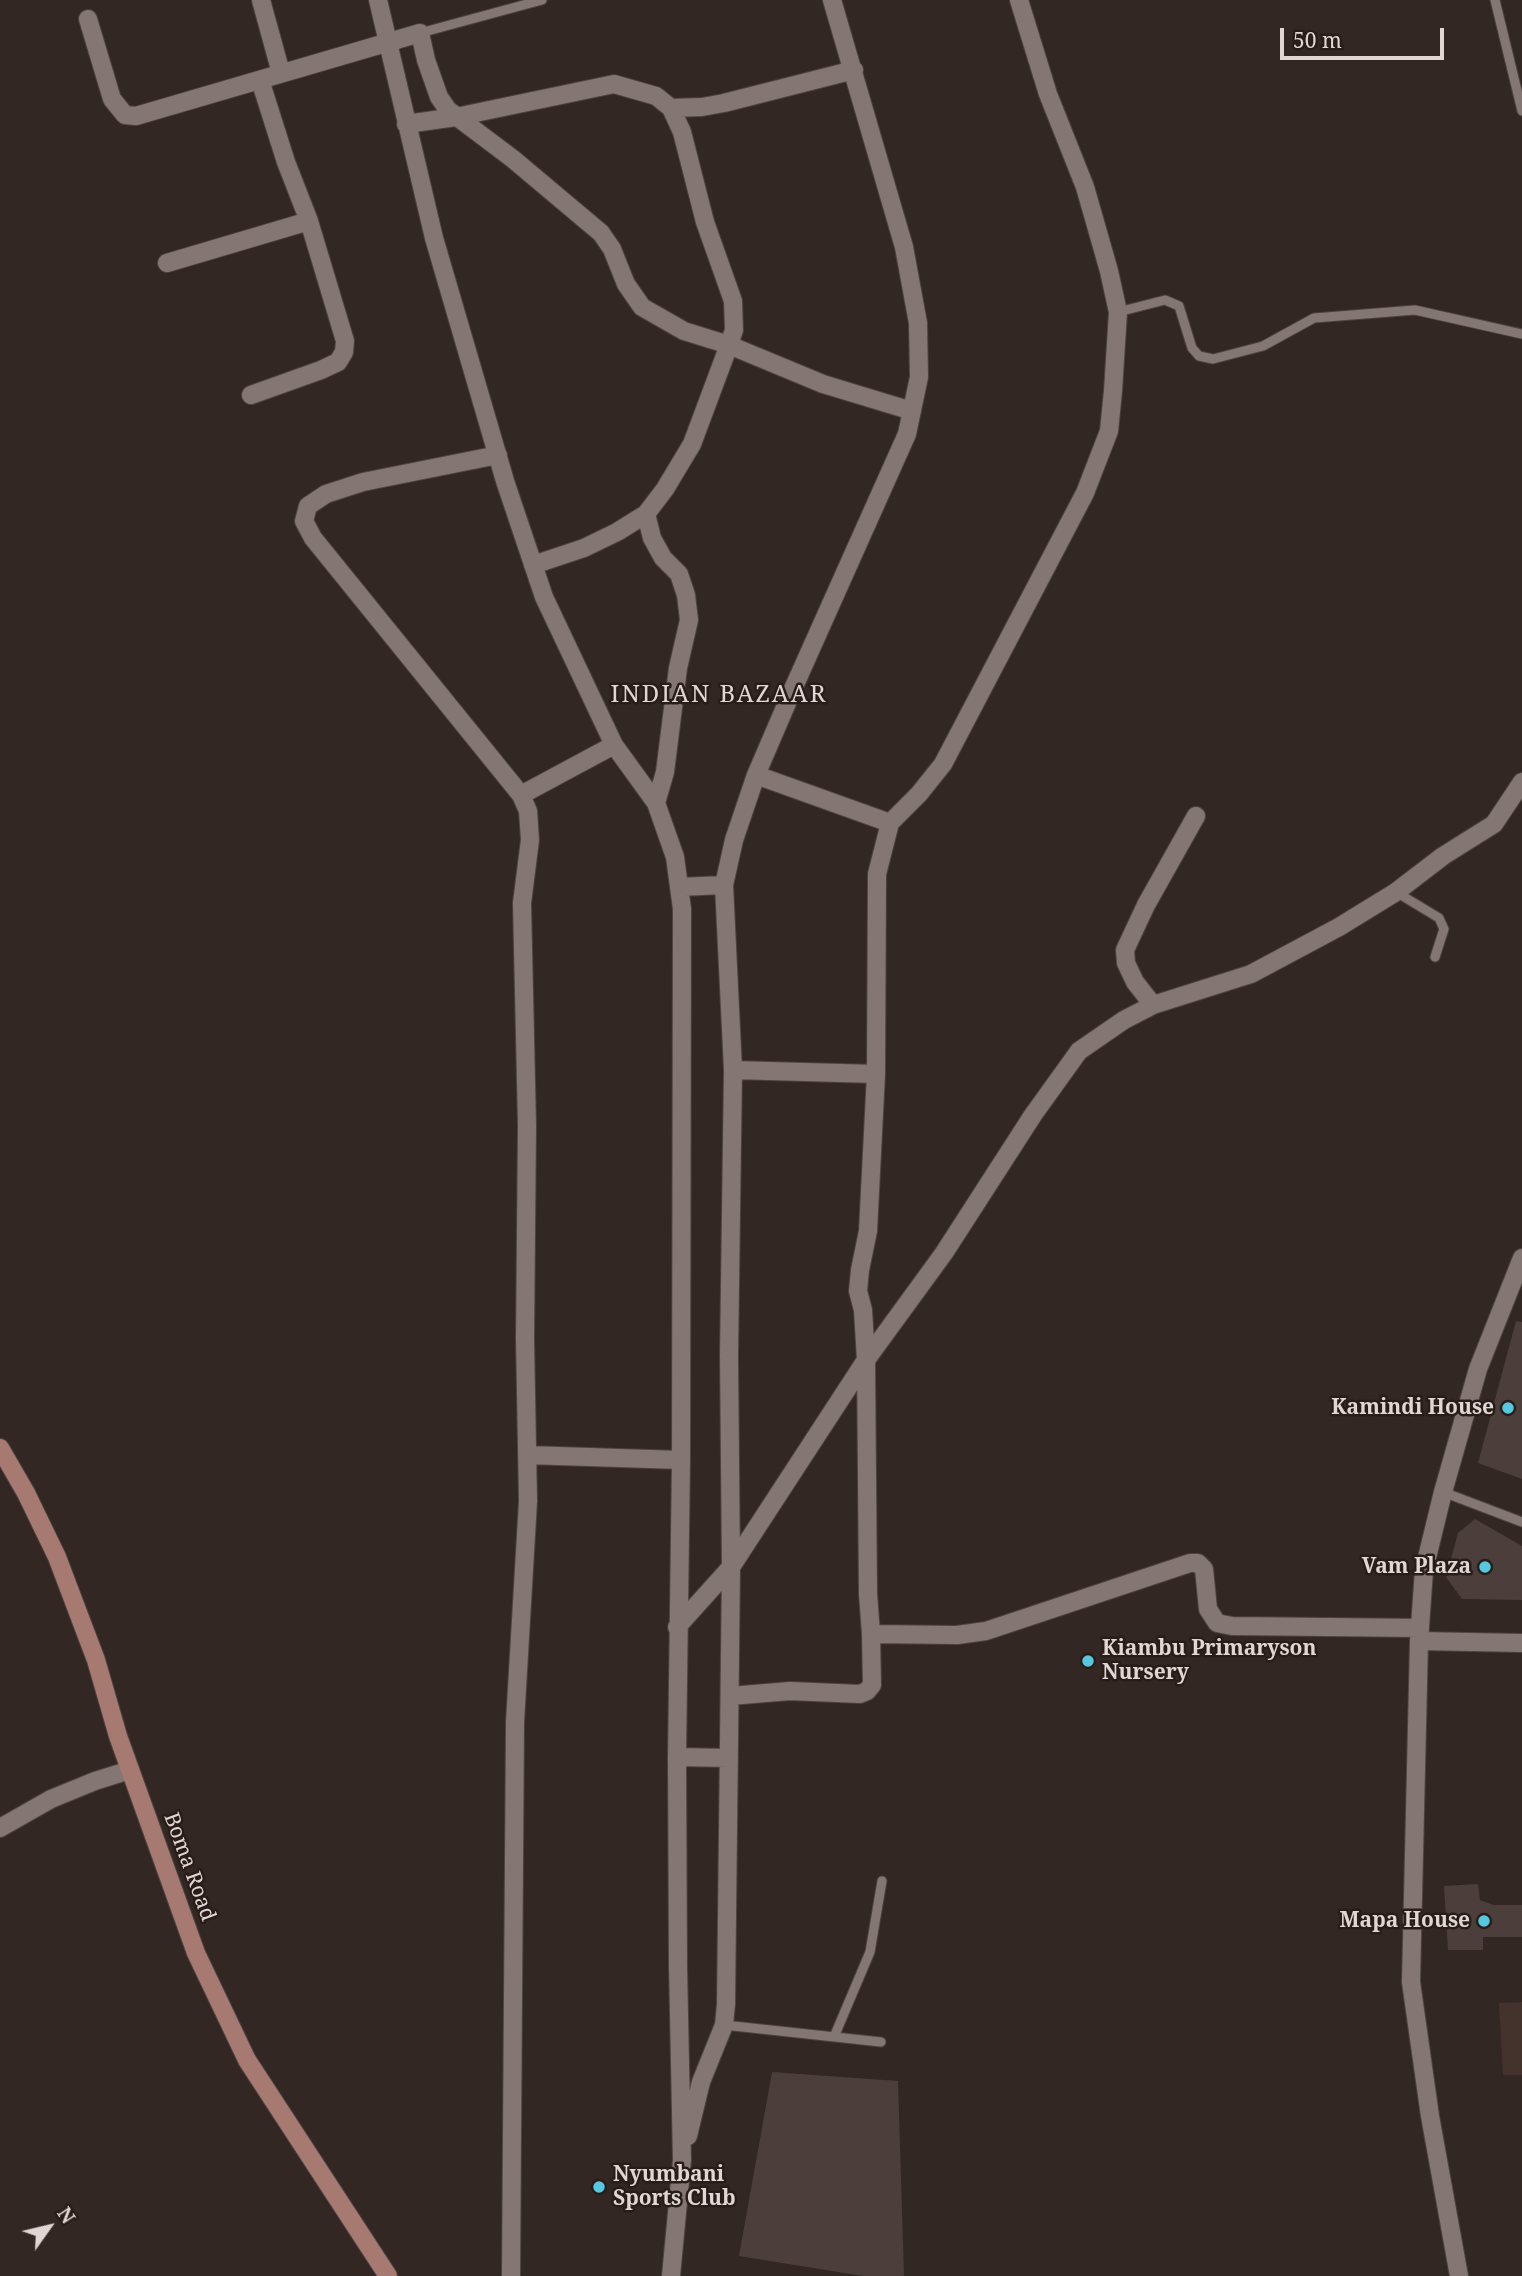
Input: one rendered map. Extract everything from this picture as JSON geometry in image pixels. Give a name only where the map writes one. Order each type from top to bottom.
[{"type":"main road","name":"Boma Road","points":[[0,1448],[26,1493],[57,1557],[96,1660],[130,1770],[196,1953],[247,2060],[388,2276]]},
{"type":"street","points":[[261,0],[281,74]]},
{"type":"street","points":[[378,0],[434,238],[498,455],[544,597],[614,745],[656,803],[676,857],[682,909],[681,1460],[677,1627],[678,1966],[682,2160],[671,2276]]},
{"type":"street","points":[[682,2160],[701,2082],[724,2025],[726,2004],[733,1070],[724,885],[734,840],[756,775],[907,434],[919,377],[918,323],[904,247],[832,0]]},
{"type":"street","points":[[730,1696],[790,1691],[860,1694],[872,1685],[868,1594],[866,1360],[863,1310],[858,1291],[868,1231],[876,1074],[877,874],[890,823],[919,794],[943,764],[1085,493],[1109,432],[1118,312],[1085,187],[1048,94],[1019,0]]},
{"type":"street","points":[[88,19],[112,99],[125,115],[136,116],[420,33],[439,97],[456,117],[513,159],[601,233],[612,250],[626,284],[642,307],[684,331],[729,345],[823,384],[912,411]]},
{"type":"street","points":[[671,108],[724,103],[854,71]]},
{"type":"street","points":[[251,395],[338,362],[344,352],[345,341],[341,320],[309,221],[286,162],[260,80]]},
{"type":"street","points":[[407,124],[456,117],[614,84],[656,96],[671,108],[682,132],[705,222],[733,301],[734,330],[729,345],[692,444],[666,489],[646,514],[584,548],[533,565]]},
{"type":"street","points":[[167,264],[309,221]]},
{"type":"street","points":[[498,455],[363,482],[326,494],[308,506],[304,521],[313,538],[521,795],[528,811],[530,840],[522,903],[527,1126],[525,1339],[528,1501],[515,1722],[511,2276]]},
{"type":"street","points":[[646,514],[652,538],[663,558],[678,574],[686,595],[689,621],[678,668],[665,772],[656,803]]},
{"type":"street","points":[[521,795],[614,745]]},
{"type":"street","points":[[756,775],[890,823]]},
{"type":"street","points":[[677,1627],[731,1567],[866,1360],[944,1253],[1033,1115],[1079,1051],[1124,1020],[1153,1005],[1251,974],[1339,927],[1396,892],[1443,856],[1494,824],[1522,782]]},
{"type":"street","points":[[1153,1005],[1135,982],[1126,963],[1125,950],[1146,905],[1196,816]]},
{"type":"street","points":[[679,887],[724,885]]},
{"type":"street","points":[[733,1070],[876,1074]]},
{"type":"street","points":[[1459,2276],[1430,2116],[1411,1982],[1420,1634],[1424,1570],[1443,1492],[1478,1369],[1516,1292],[1522,1258]]},
{"type":"street","points":[[527,1455],[681,1460]]},
{"type":"street","points":[[871,1634],[957,1635],[986,1631],[1190,1563],[1198,1563],[1204,1569],[1208,1609],[1217,1623],[1232,1626],[1420,1634],[1522,1643]]},
{"type":"street","points":[[677,1757],[729,1758]]},
{"type":"street","points":[[0,1828],[51,1799],[130,1770]]},
{"type":"lane","points":[[420,33],[542,0]]},
{"type":"lane","points":[[1494,0],[1522,111]]},
{"type":"lane","points":[[1118,312],[1165,300],[1179,306],[1192,348],[1199,356],[1213,359],[1263,346],[1314,318],[1415,310],[1522,334]]},
{"type":"lane","points":[[1396,892],[1440,918],[1444,929],[1435,957]]},
{"type":"lane","points":[[1443,1492],[1522,1522]]},
{"type":"lane","points":[[834,2037],[870,1952],[882,1881]]},
{"type":"lane","points":[[724,2025],[881,2042]]},
{"type":"shaded area","points":[[1522,2002],[1522,2075],[1503,2075],[1499,2003]]},
{"type":"building","name":"Kamindi House","points":[[1516,1321],[1522,1322],[1522,1479],[1478,1463]]},
{"type":"building","name":"Vam Plaza","points":[[1475,1519],[1522,1546],[1522,1600],[1462,1599],[1446,1577],[1458,1533]]},
{"type":"building","name":"Mapa House","points":[[1478,1884],[1480,1900],[1493,1905],[1522,1905],[1522,1937],[1483,1937],[1483,1950],[1448,1950],[1444,1886]]},
{"type":"building","points":[[772,2072],[898,2081],[904,2276],[863,2276],[739,2256]]},
{"type":"place","name":"Kamindi House","points":[[1508,1408]]},
{"type":"place","name":"Vam Plaza","points":[[1485,1567]]},
{"type":"place","name":"Kiambu Primaryson Nursery","points":[[1088,1661]]},
{"type":"place","name":"Mapa House","points":[[1484,1921]]},
{"type":"place","name":"Nyumbani Sports Club","points":[[599,2187]]},
{"type":"district","name":"INDIAN BAZAAR","points":[[719,695]]}]
